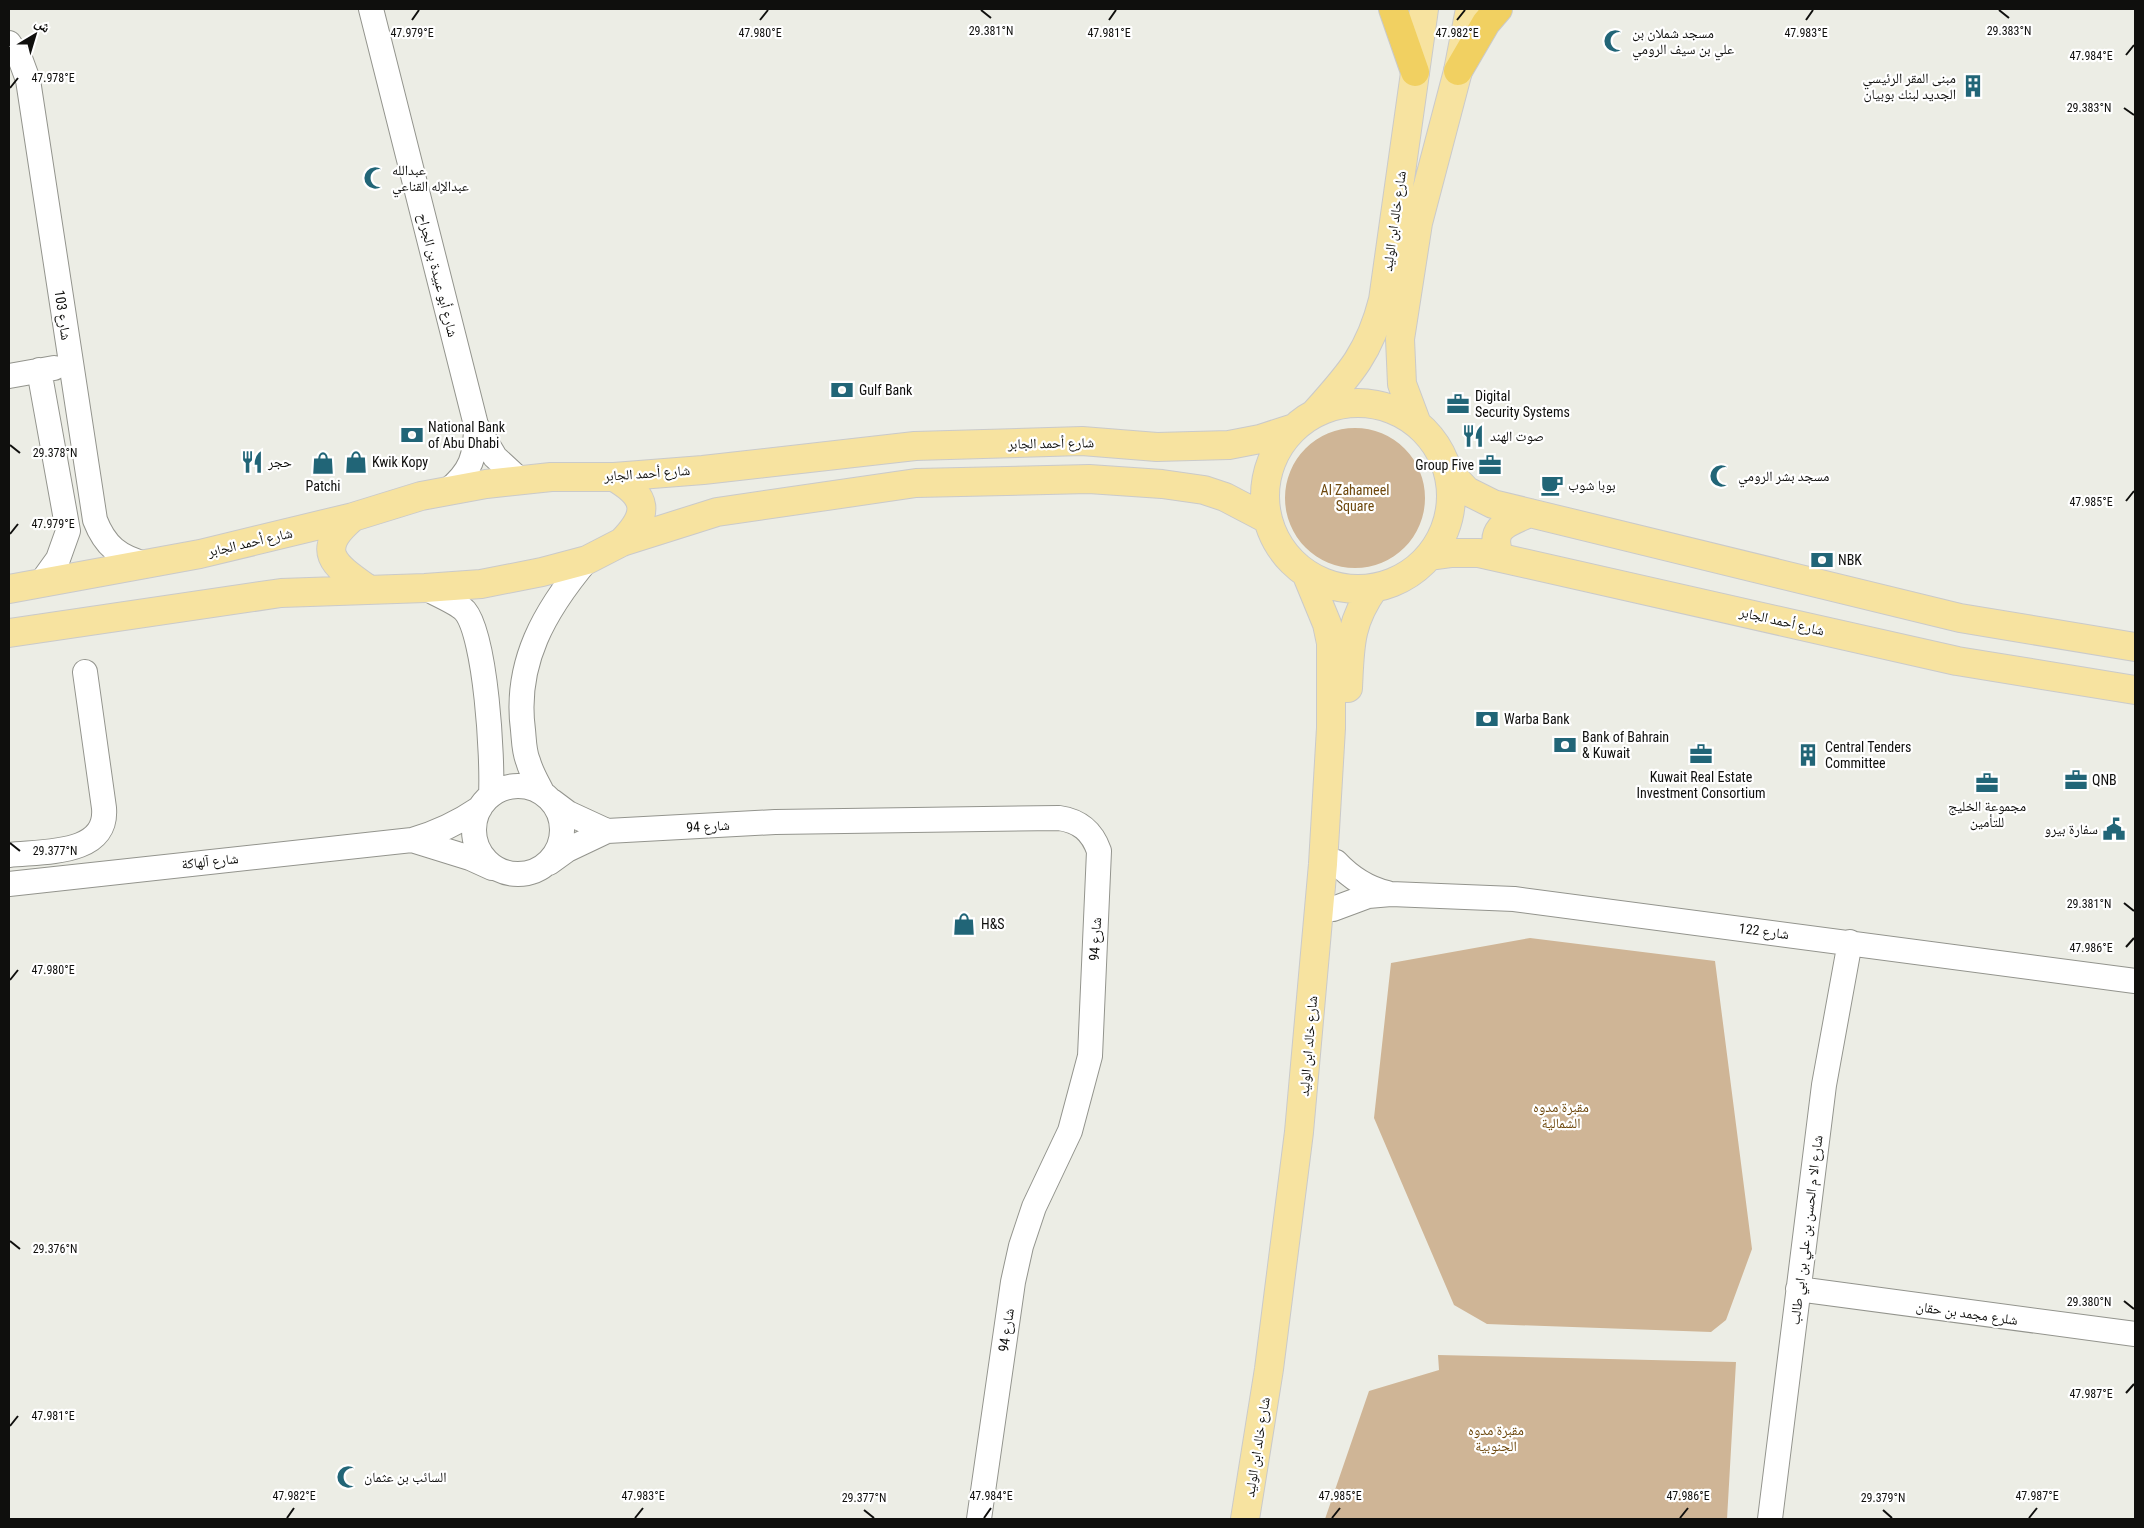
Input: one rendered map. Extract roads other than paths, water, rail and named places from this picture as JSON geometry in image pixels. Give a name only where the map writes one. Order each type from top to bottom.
[{"type":"highway","points":[[1393,9],[1415,72]]},
{"type":"highway","points":[[1458,71],[1486,23],[1498,9]]},
{"type":"main road","name":"شارع خالد ابن الوليد","points":[[1267,519],[1265,486],[1271,460],[1281,443],[1353,370],[1376,329],[1383,300],[1424,9]]},
{"type":"main road","name":"شارع خالد ابن الوليد","points":[[1417,424],[1402,384],[1400,339],[1418,223],[1458,71],[1470,9]]},
{"type":"main road","name":"شارع أحمد الجابر","points":[[9,589],[229,548],[353,517],[421,496],[520,480],[550,477],[614,477],[712,469],[915,446],[1082,441],[1158,446],[1229,445],[1260,439],[1334,406],[1356,403],[1378,405],[1398,413],[1417,424]]},
{"type":"main road","points":[[9,633],[281,593],[481,584],[542,572],[587,560],[622,542],[717,512],[916,483],[1089,479],[1162,484],[1204,490],[1226,497],[1267,519],[1284,553],[1306,574],[1332,586],[1346,589],[1374,588],[1405,577],[1430,556],[1440,541],[1451,507],[1448,471],[1441,454],[1417,424]]},
{"type":"main road","points":[[1158,446],[1164,450],[1172,464],[1171,472],[1162,484]]},
{"type":"main road","points":[[1448,471],[1467,491],[1493,504],[1960,618],[2135,647]]},
{"type":"main road","points":[[614,477],[637,492],[642,504],[641,518],[634,530],[622,542]]},
{"type":"main road","points":[[1500,557],[1494,543],[1497,534],[1508,522],[1530,513]]},
{"type":"main road","points":[[353,517],[333,538],[331,552],[335,563],[368,589]]},
{"type":"main road","name":"شارع أحمد الجابر","points":[[1430,556],[1452,552],[1478,552],[1957,661],[2135,690]]},
{"type":"main road","name":"شارع خالد ابن الوليد","points":[[1244,1519],[1268,1378],[1299,1132],[1323,864],[1331,728],[1331,643],[1327,624],[1306,574]]},
{"type":"main road","name":"شارع خالد ابن الوليد","points":[[1261,1519],[1312,1164],[1334,909],[1351,633],[1362,605],[1374,588]]},
{"type":"street","name":"شارع أبو عبيدة بن الجراح","points":[[371,9],[476,425],[476,442],[472,461],[463,479],[448,491]]},
{"type":"street","name":"شارع 103","points":[[9,43],[22,61],[28,80],[95,520],[102,537],[113,550],[129,560],[146,564]]},
{"type":"street","points":[[9,376],[70,365]]},
{"type":"street","points":[[39,370],[68,531],[58,559],[40,584]]},
{"type":"street","name":"شارع أبو عبيدة بن الجراح","points":[[476,425],[495,458],[520,480]]},
{"type":"street","points":[[424,588],[464,610],[476,634],[492,753],[485,801],[474,831],[476,843],[481,854],[498,870],[520,875],[530,873],[549,863],[559,848],[563,832],[560,815],[546,796],[527,760],[521,715],[522,684],[528,658],[547,614],[562,590],[587,560]]},
{"type":"street","points":[[9,855],[85,844],[99,834],[103,826],[104,808],[85,672]]},
{"type":"street","points":[[485,801],[510,786],[532,788],[546,796]]},
{"type":"street","name":"شارع 94","points":[[546,796],[574,817],[607,831]]},
{"type":"street","name":"شارع آلهاكة","points":[[9,884],[412,840],[436,833],[459,822],[485,801]]},
{"type":"street","name":"شارع 94","points":[[549,863],[567,850],[607,831],[775,822],[1058,818],[1071,820],[1086,828],[1095,839],[1099,851],[1090,1056],[1070,1131],[1034,1207],[1021,1246],[1013,1282],[979,1519]]},
{"type":"street","name":"شارع آلهاكة","points":[[412,840],[470,858],[498,870]]},
{"type":"street","name":"شارع 122","points":[[1336,862],[1365,886],[1391,894]]},
{"type":"street","name":"شارع 122","points":[[1334,909],[1368,896],[1391,894],[1514,899],[2135,981]]},
{"type":"street","name":"شارع الا م الحسن بن علي بن ابي طالب","points":[[1770,1519],[1824,1085],[1850,942]]},
{"type":"street","name":"شلرع مجمد بن حقان","points":[[1798,1290],[2135,1334]]},
{"type":"place","name":"مسجد شملان بن علي بن سيف الرومي","points":[[1615,41]]},
{"type":"place","name":"مبنى المقر الرئيسي الجديد لبنك بوبيان","points":[[1973,86]]},
{"type":"place","name":"عبدالله عبدالإله القناعي","points":[[375,178]]},
{"type":"place","name":"Gulf Bank","points":[[842,390]]},
{"type":"place","name":"Digital Security Systems","points":[[1458,404]]},
{"type":"place","name":"National Bank of Abu Dhabi","points":[[412,435]]},
{"type":"place","name":"صوت الهند","points":[[1473,436]]},
{"type":"place","name":"حجر","points":[[252,462]]},
{"type":"place","name":"Kwik Kopy","points":[[356,462]]},
{"type":"place","name":"Patchi","points":[[323,463]]},
{"type":"place","name":"Group Five","points":[[1490,465]]},
{"type":"place","name":"مسجد بشر الرومي","points":[[1721,476]]},
{"type":"place","name":"بوبا شوب","points":[[1552,485]]},
{"type":"place","name":"NBK","points":[[1822,560]]},
{"type":"place","name":"Warba Bank","points":[[1487,719]]},
{"type":"place","name":"Bank of Bahrain & Kuwait","points":[[1565,745]]},
{"type":"place","name":"Kuwait Real Estate Investment Consortium","points":[[1701,754]]},
{"type":"place","name":"Central Tenders Committee","points":[[1808,755]]},
{"type":"place","name":"QNB","points":[[2076,780]]},
{"type":"place","name":"مجموعة الخليج للتأمين","points":[[1987,783]]},
{"type":"place","name":"سفارة بيرو","points":[[2114,829]]},
{"type":"place","name":"H&S","points":[[964,924]]},
{"type":"place","name":"السائب بن عثمان","points":[[348,1477]]},
{"type":"park label","name":"Al Zahameel Square","points":[[1355,498]]},
{"type":"park label","name":"مقبرة مدوه الشمالية","points":[[1561,1116]]},
{"type":"park label","name":"مقبرة مدوه الجنوبية","points":[[1496,1438]]}]
